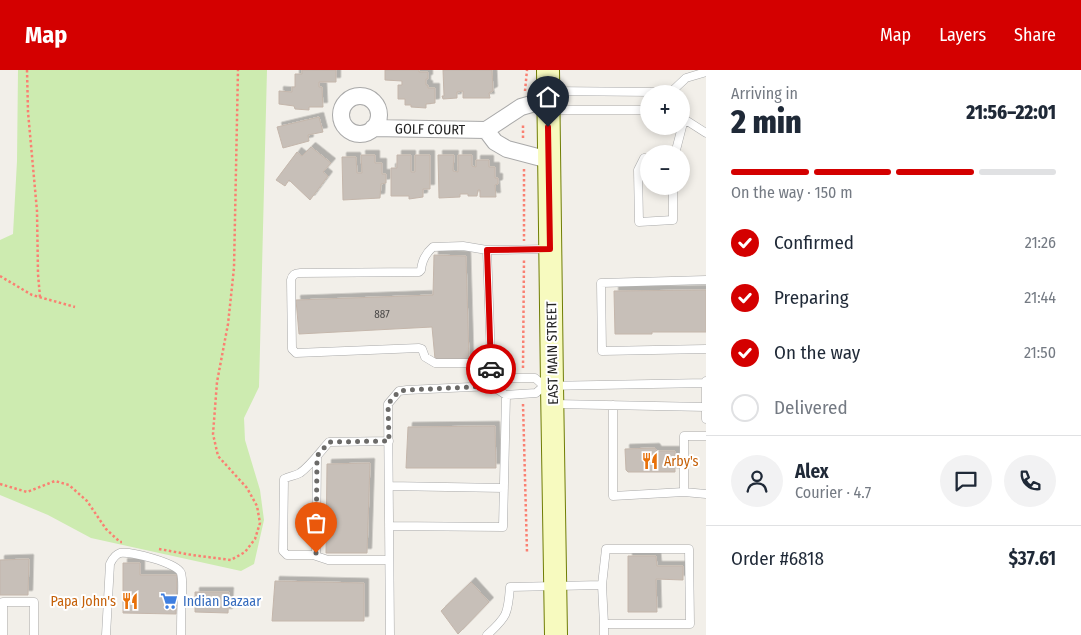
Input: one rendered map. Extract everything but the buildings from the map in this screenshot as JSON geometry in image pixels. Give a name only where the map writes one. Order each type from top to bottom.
[{"type":"main road","name":"EAST MAIN STREET","points":[[548,94],[549,392],[556,635]]},
{"type":"street","points":[[548,94],[535,103],[524,106],[503,118],[486,130],[495,142],[507,149],[549,160]]},
{"type":"street","name":"GOLF COURT","points":[[373,128],[486,130]]},
{"type":"lane","points":[[679,85],[686,78],[706,72]]},
{"type":"lane","points":[[548,94],[640,92]]},
{"type":"lane","points":[[548,94],[640,109]]},
{"type":"lane","points":[[690,122],[706,132]]},
{"type":"lane","points":[[640,166],[638,170],[639,222],[673,220],[673,195]]},
{"type":"lane","points":[[491,363],[435,363],[425,357],[422,349],[419,348],[296,353],[292,349],[292,277],[294,274],[300,273],[419,272],[424,257],[433,247],[463,246],[487,250],[550,249]]},
{"type":"lane","points":[[487,250],[492,386]]},
{"type":"lane","points":[[706,280],[601,283],[602,351],[706,348]]},
{"type":"lane","points":[[390,635],[388,404],[399,391],[492,386],[505,378],[535,378],[549,392],[613,405],[706,407]]},
{"type":"lane","points":[[492,386],[506,395],[706,382],[706,419]]},
{"type":"lane","points":[[389,526],[503,526],[506,395]]},
{"type":"lane","points":[[613,405],[613,496],[684,492],[706,494]]},
{"type":"lane","points":[[684,492],[684,436],[706,436]]},
{"type":"lane","points":[[389,441],[329,442],[298,474],[284,478],[283,550],[287,555],[313,556],[328,560],[389,560]]},
{"type":"lane","points":[[313,556],[316,553],[317,456]]},
{"type":"lane","points":[[389,486],[504,488]]},
{"type":"lane","points":[[604,624],[690,624],[690,549],[606,549],[602,585],[604,635]]},
{"type":"lane","points":[[106,635],[110,564],[114,557],[120,553],[140,556],[179,568],[182,582],[181,635]]},
{"type":"lane","points":[[487,635],[503,620],[508,605],[510,586],[602,585]]},
{"type":"lane","points":[[3,635],[3,602],[34,602],[34,635]]},
{"type":"path","points":[[28,70],[28,112],[37,211],[40,297]]},
{"type":"path","points":[[157,548],[230,560],[245,552],[255,539],[260,524],[257,506],[247,488],[218,456],[213,434],[217,382],[228,324],[234,268],[238,70]]},
{"type":"path","points":[[523,378],[524,199],[522,132],[527,70]]},
{"type":"path","points":[[0,276],[32,295],[75,307]]},
{"type":"path","points":[[523,393],[527,552]]},
{"type":"path","points":[[0,484],[27,492],[55,481],[68,485],[87,501],[106,529],[120,542],[129,543]]},
{"type":"green space","points":[[18,70],[267,70],[259,387],[244,418],[245,440],[260,490],[264,520],[254,564],[241,571],[91,538],[48,515],[0,495],[0,240],[13,234],[17,161]]},
{"type":"way so far","points":[[316,553],[317,456],[329,442],[389,441],[388,404],[399,391],[492,386],[491,369]]},
{"type":"place","name":"Arby's","points":[[650,461]]},
{"type":"place","name":"Papa John's","points":[[130,601]]},
{"type":"place","name":"Indian Bazaar","points":[[169,601]]},
{"type":"route","points":[[491,369],[487,250],[550,249],[548,127]]}]
